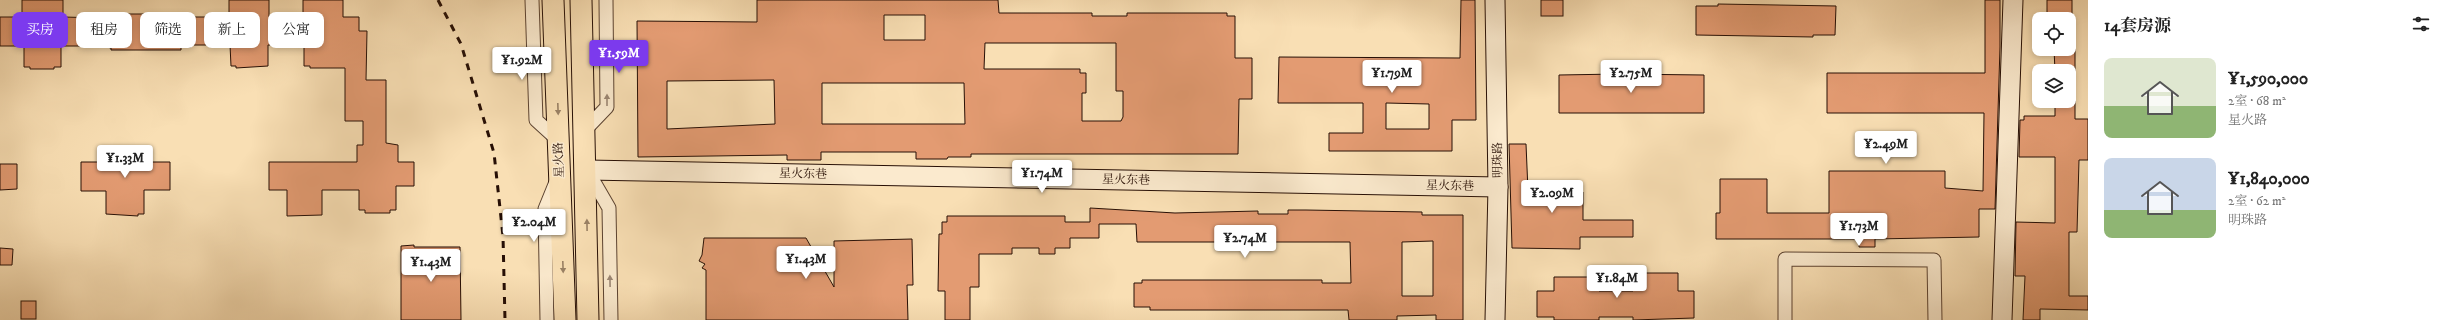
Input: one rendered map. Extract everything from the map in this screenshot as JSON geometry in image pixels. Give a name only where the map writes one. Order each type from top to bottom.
[{"type":"main road","name":"星火路","points":[[554,0],[565,320]]},
{"type":"main road","points":[[581,0],[586,170],[588,320]]},
{"type":"street","points":[[532,0],[536,120],[559,141]]},
{"type":"street","points":[[585,130],[607,107],[606,0]]},
{"type":"street","name":"明珠路","points":[[1495,0],[1498,187],[1495,320]]},
{"type":"street","points":[[2002,320],[2013,0]]},
{"type":"street","points":[[586,170],[609,208],[611,320]]},
{"type":"street","name":"星火东巷","points":[[586,170],[1498,187]]},
{"type":"street","points":[[547,320],[546,209],[560,173]]},
{"type":"street","points":[[1785,320],[1785,259],[1934,260],[1935,320]]},
{"type":"building","points":[[22,0],[63,0],[63,12],[22,12]]},
{"type":"building","points":[[229,0],[269,0],[268,66],[236,68],[236,66],[231,66],[230,48],[260,48],[260,12],[229,12]]},
{"type":"building","points":[[303,0],[343,0],[343,17],[359,17],[359,31],[367,31],[366,80],[386,80],[386,143],[398,145],[398,162],[414,162],[414,186],[396,186],[396,210],[390,210],[390,213],[365,213],[365,210],[359,210],[359,190],[322,190],[322,215],[287,216],[287,190],[269,190],[269,162],[357,162],[357,145],[363,145],[363,121],[345,121],[345,68],[310,68],[310,66],[304,66],[304,48],[324,48],[324,12],[303,12]]},
{"type":"building","points":[[757,0],[998,0],[999,13],[1092,13],[1092,16],[1127,16],[1127,13],[1227,13],[1227,16],[1235,16],[1235,58],[1252,58],[1252,99],[1239,99],[1238,154],[971,154],[971,157],[916,159],[916,152],[821,152],[821,160],[787,160],[787,155],[638,157],[637,21],[757,22]],"holes":[[[884,15],[925,15],[925,40],[884,40]],[[985,43],[1116,43],[1116,91],[1123,91],[1123,117],[1121,121],[1082,121],[1082,93],[1086,93],[1086,73],[1080,73],[1080,69],[984,69]],[[774,80],[775,124],[667,129],[667,81]],[[822,83],[964,83],[965,124],[822,124]]]},
{"type":"building","points":[[1461,0],[1475,0],[1476,120],[1452,120],[1452,151],[1329,151],[1329,133],[1363,133],[1363,103],[1278,103],[1279,57],[1460,58]],"holes":[[[1386,103],[1429,104],[1429,129],[1386,129]]]},
{"type":"building","points":[[1541,0],[1563,0],[1563,16],[1541,16]]},
{"type":"building","points":[[1985,0],[2000,0],[2000,47],[1995,209],[1979,209],[1979,237],[1875,239],[1875,247],[1859,247],[1859,239],[1716,239],[1716,213],[1720,213],[1720,179],[1767,179],[1767,213],[1829,213],[1829,171],[1945,171],[1945,188],[1983,191],[1984,113],[1827,113],[1827,73],[1985,73]]},
{"type":"building","points":[[2047,0],[2072,0],[2072,12],[2047,12]]},
{"type":"building","points":[[1718,4],[1836,6],[1835,35],[1813,35],[1813,37],[1696,35],[1696,6],[1718,6]]},
{"type":"building","points":[[132,14],[140,14],[140,48],[181,48],[181,50],[111,50],[111,48],[132,48]]},
{"type":"building","points":[[0,17],[12,17],[12,46],[0,46]]},
{"type":"building","points":[[68,17],[76,17],[76,46],[68,46]]},
{"type":"building","points":[[196,17],[204,17],[204,45],[196,45]]},
{"type":"building","points":[[24,48],[61,48],[61,67],[54,67],[54,69],[30,69],[30,67],[24,67]]},
{"type":"building","points":[[2054,56],[2075,56],[2075,64],[2055,64]]},
{"type":"building","points":[[1559,75],[1704,75],[1704,113],[1559,113]]},
{"type":"building","points":[[2055,108],[2075,108],[2075,119],[2088,119],[2088,160],[2079,160],[2077,232],[2069,232],[2069,296],[2088,296],[2088,310],[2040,309],[2040,320],[2023,320],[2025,276],[2015,276],[2016,222],[2055,223],[2055,157],[2019,157],[2020,120],[2024,120],[2024,116],[2055,116]]},
{"type":"building","points":[[1509,144],[1526,144],[1528,191],[1583,192],[1583,220],[1633,220],[1633,237],[1580,237],[1580,249],[1512,248]]},
{"type":"building","points":[[111,147],[140,147],[146,149],[146,162],[170,162],[170,190],[144,190],[144,214],[138,214],[138,216],[106,214],[106,191],[81,191],[81,162],[106,162],[106,148],[111,149]]},
{"type":"building","points":[[0,164],[17,164],[17,189],[0,190]]},
{"type":"building","points":[[1090,208],[1175,213],[1258,211],[1258,214],[1288,214],[1288,210],[1306,210],[1422,212],[1422,215],[1463,215],[1463,320],[1436,320],[1436,315],[1397,316],[1397,320],[1349,320],[1348,310],[1150,310],[1150,307],[1134,307],[1134,283],[1142,283],[1142,280],[1322,280],[1322,283],[1351,283],[1350,242],[1137,242],[1136,224],[1099,224],[1099,238],[1070,238],[1070,248],[1055,248],[1055,254],[1039,254],[1039,248],[1012,248],[1012,254],[979,254],[979,287],[970,287],[970,320],[945,320],[945,291],[938,291],[939,234],[942,234],[942,222],[947,222],[947,216],[1065,216],[1065,222],[1090,222]],"holes":[[[1433,241],[1433,296],[1402,296],[1402,242]]]},
{"type":"building","points":[[704,238],[806,238],[834,287],[834,241],[912,239],[913,285],[907,285],[908,320],[706,320],[706,270],[702,268],[705,264],[699,261],[702,255]]},
{"type":"building","points":[[414,245],[414,247],[460,247],[461,320],[401,320],[401,246]]},
{"type":"building","points":[[0,248],[13,249],[12,265],[0,265]]},
{"type":"building","points":[[1633,273],[1678,273],[1678,291],[1694,291],[1694,318],[1633,320],[1633,317],[1599,317],[1599,320],[1554,320],[1554,317],[1537,317],[1537,291],[1554,291],[1554,277],[1599,277],[1599,291],[1633,291]]},
{"type":"building","points":[[21,301],[36,301],[36,319],[21,319]]},
{"type":"railway","points":[[438,0],[461,44],[494,153],[503,236],[505,320]]}]
